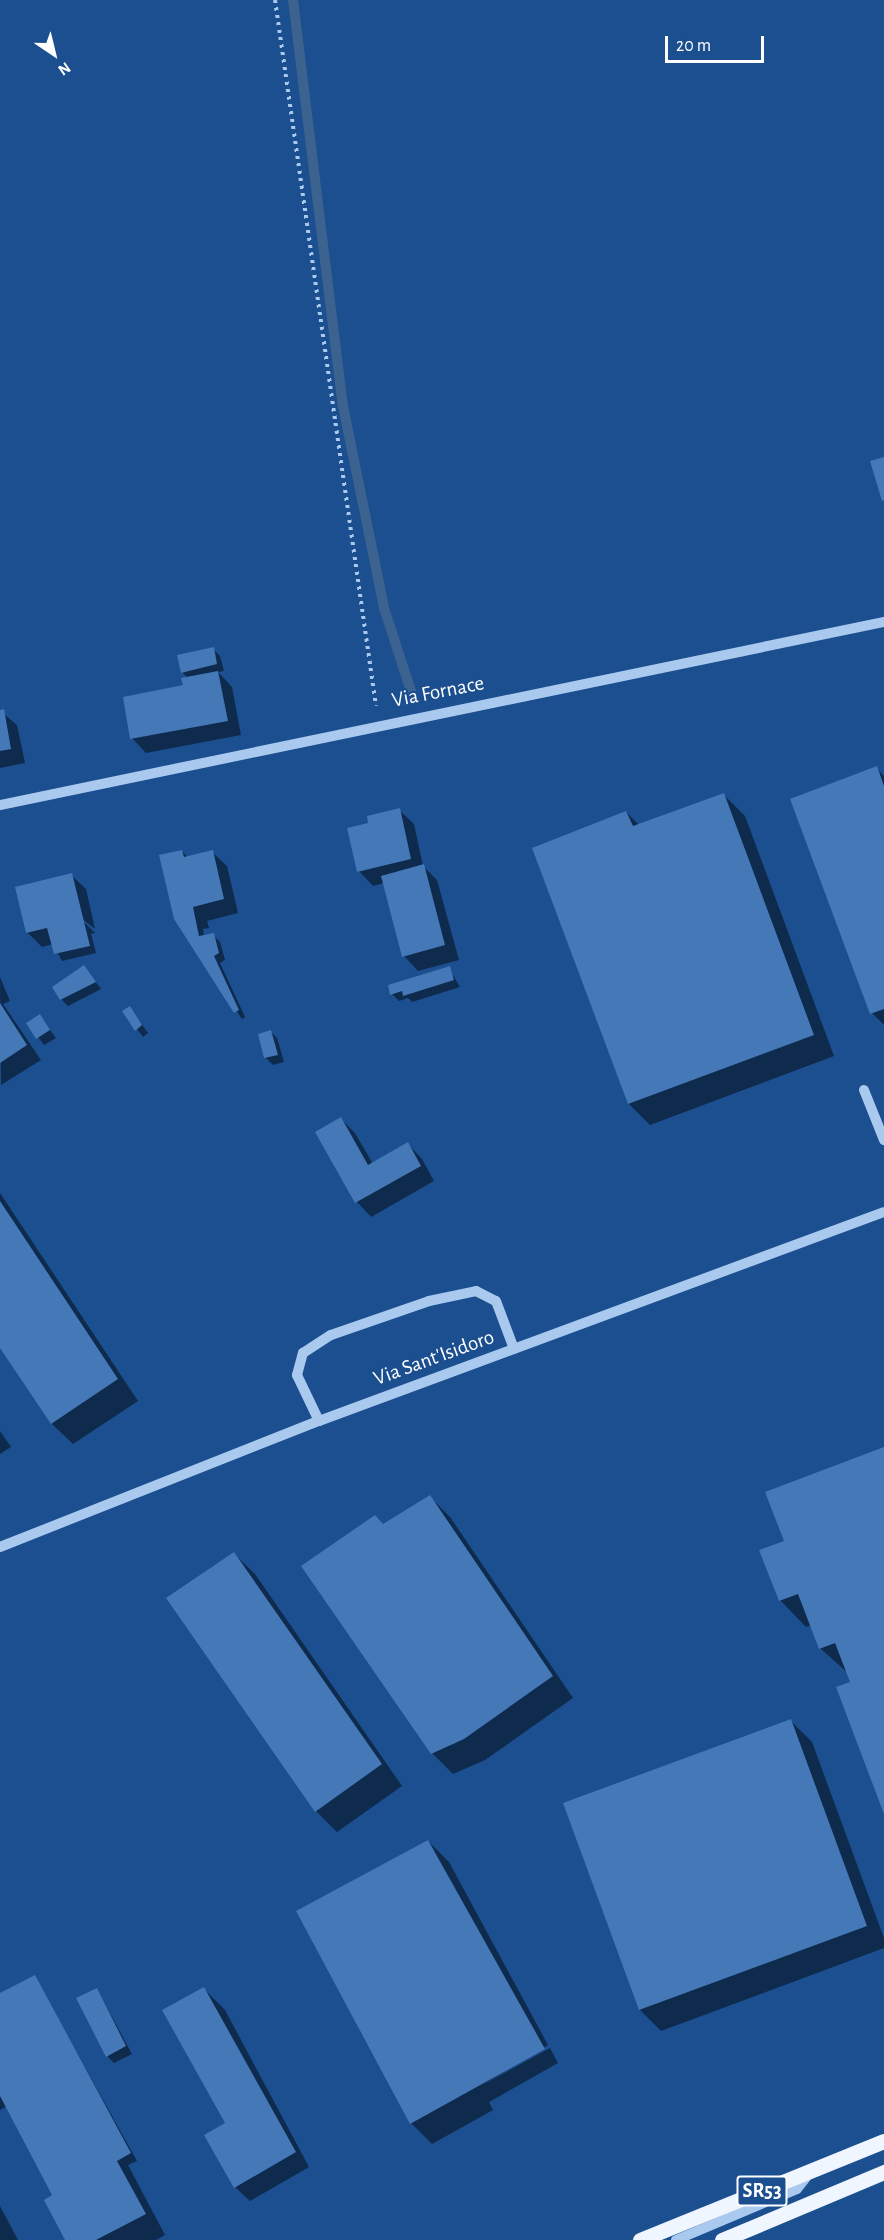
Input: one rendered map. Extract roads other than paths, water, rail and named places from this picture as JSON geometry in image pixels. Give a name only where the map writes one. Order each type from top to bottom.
[{"type":"main road","name":"SR53","points":[[640,2240],[884,2141]]},
{"type":"main road","points":[[722,2240],[884,2172]]},
{"type":"street","name":"Via Fornace","points":[[0,805],[377,724],[884,622]]},
{"type":"street","points":[[864,1090],[884,1140]]},
{"type":"street","name":"Via Sant'Isidoro","points":[[0,1547],[319,1421],[884,1212]]},
{"type":"street","points":[[319,1421],[297,1375],[303,1353],[331,1335],[429,1301],[476,1291],[496,1301],[514,1349]]},
{"type":"street","points":[[676,2240],[797,2189],[812,2171]]},
{"type":"waterway","points":[[293,0],[343,406],[384,608],[412,694]]}]
